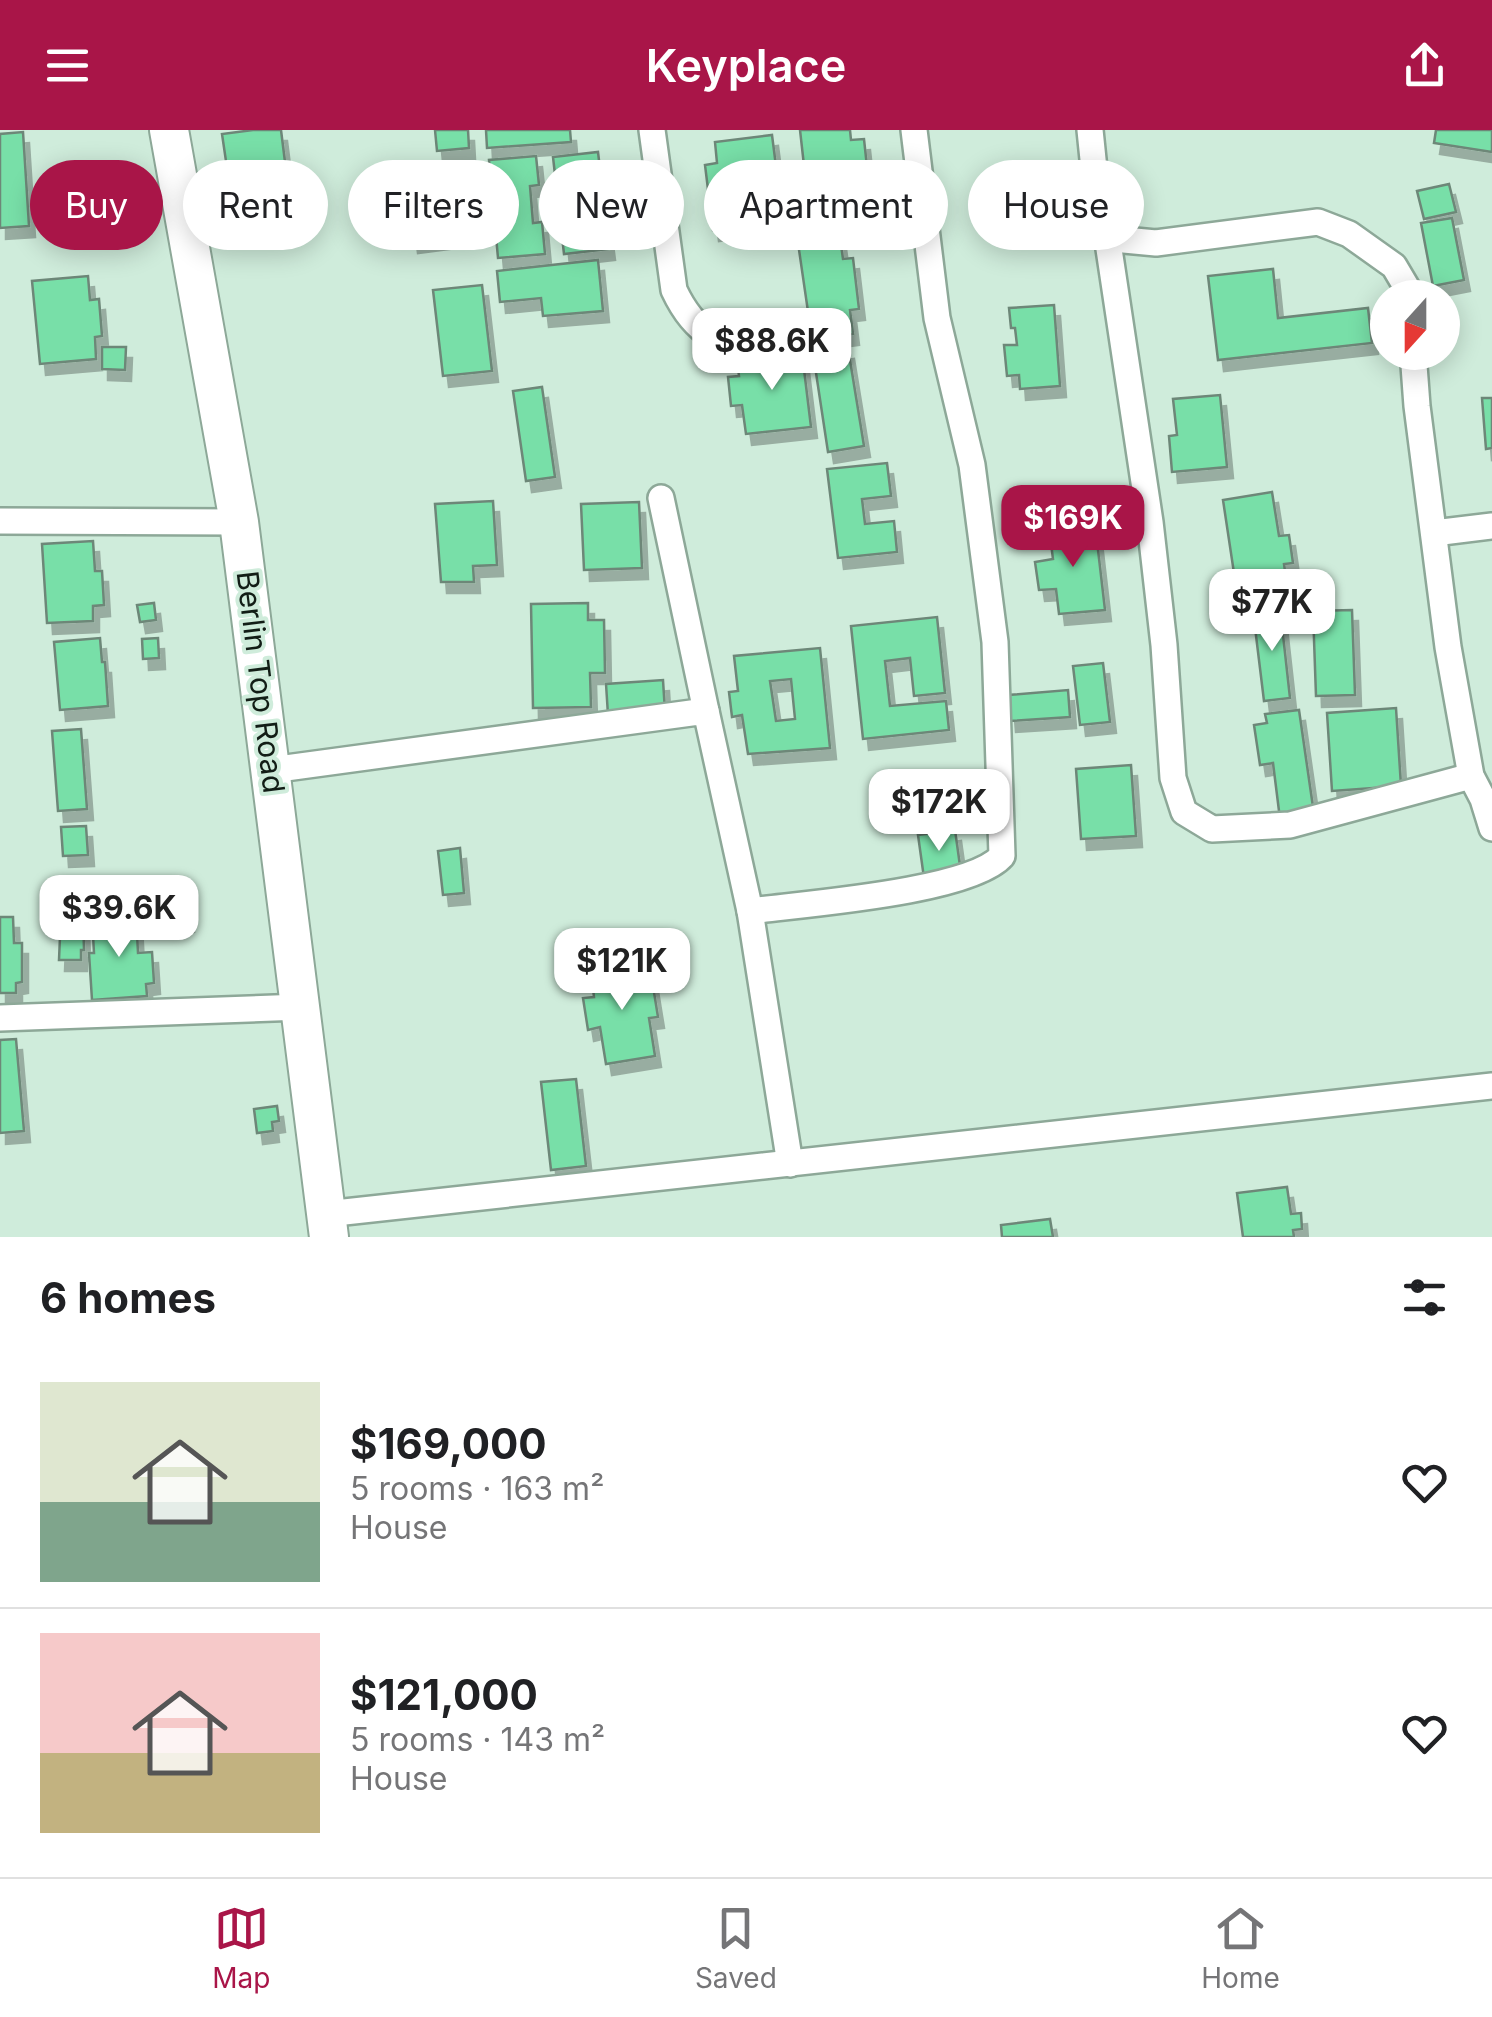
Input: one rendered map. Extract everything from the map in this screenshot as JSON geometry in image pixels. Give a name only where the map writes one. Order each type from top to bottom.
[{"type":"street","name":"Berlin Top Road","points":[[170,130],[239,522],[327,1226]]},
{"type":"street","points":[[652,130],[674,290],[684,311],[718,341],[743,349],[770,350]]},
{"type":"street","points":[[750,911],[908,891],[980,872],[1002,856],[995,642],[972,465],[937,318],[914,130]]},
{"type":"street","points":[[1090,130],[1093,160]]},
{"type":"street","points":[[1144,242],[1318,222],[1349,234],[1394,266],[1403,280]]},
{"type":"street","points":[[1109,250],[1150,522],[1173,778],[1184,812],[1212,830],[1290,825],[1471,776]]},
{"type":"street","points":[[1415,370],[1448,646],[1471,776],[1492,828]]},
{"type":"street","points":[[661,498],[750,911],[790,1164]]},
{"type":"street","points":[[0,520],[239,522]]},
{"type":"street","points":[[1434,533],[1492,526]]},
{"type":"street","points":[[271,770],[706,711]]},
{"type":"street","points":[[0,1018],[300,1006]]},
{"type":"street","points":[[327,1226],[790,1164],[1492,1086]]},
{"type":"building","points":[[281,130],[285,160],[226,160],[222,134]]},
{"type":"building","points":[[435,130],[468,130],[469,148],[437,151]]},
{"type":"building","points":[[486,130],[570,130],[571,142],[487,148]]},
{"type":"building","points":[[800,130],[850,130],[851,140],[864,139],[866,160],[803,160]]},
{"type":"building","points":[[1436,130],[1492,130],[1492,152],[1434,143]]},
{"type":"building","points":[[23,132],[29,226],[0,228],[0,134]]},
{"type":"building","points":[[772,135],[775,160],[717,160],[715,142]]},
{"type":"building","points":[[598,152],[599,160],[553,160],[553,157]]},
{"type":"building","points":[[536,156],[539,185],[530,186],[533,223],[539,222],[539,250],[545,250],[545,254],[498,258],[497,250],[519,250],[519,160],[489,160]]},
{"type":"building","points":[[1449,184],[1456,212],[1424,219],[1417,191]]},
{"type":"building","points":[[1452,218],[1464,280],[1432,280],[1421,223]]},
{"type":"building","points":[[564,250],[600,250],[564,254]]},
{"type":"building","points":[[799,250],[842,250],[843,259],[853,258],[859,309],[850,310],[853,334],[812,339]]},
{"type":"building","points":[[598,260],[603,311],[543,316],[541,298],[500,302],[497,271]]},
{"type":"building","points":[[1273,269],[1278,318],[1368,308],[1370,343],[1218,360],[1208,276]]},
{"type":"building","points":[[88,276],[90,300],[99,299],[102,336],[95,337],[96,359],[40,364],[32,281]]},
{"type":"building","points":[[482,285],[492,371],[443,376],[433,290]]},
{"type":"building","points":[[1054,305],[1060,386],[1020,389],[1019,375],[1007,376],[1004,345],[1017,345],[1009,308]]},
{"type":"building","points":[[102,347],[126,347],[125,370],[102,369]]},
{"type":"building","points":[[848,348],[864,446],[828,452],[813,353]]},
{"type":"building","points":[[802,353],[811,427],[746,434],[742,405],[731,406],[728,377],[739,376],[737,360]]},
{"type":"building","points":[[542,387],[555,477],[526,481],[513,391]]},
{"type":"building","points":[[1220,395],[1227,467],[1172,472],[1169,436],[1177,435],[1173,399]]},
{"type":"building","points":[[1482,398],[1492,398],[1492,448],[1486,449]]},
{"type":"building","points":[[887,463],[891,496],[862,499],[865,524],[894,521],[897,552],[838,558],[827,469]]},
{"type":"building","points":[[1272,492],[1279,536],[1289,535],[1293,563],[1284,564],[1287,586],[1237,593],[1223,500]]},
{"type":"building","points":[[493,501],[497,565],[473,566],[474,582],[441,582],[435,504]]},
{"type":"building","points":[[639,502],[642,568],[584,570],[581,504]]},
{"type":"building","points":[[1095,524],[1105,610],[1059,614],[1056,589],[1039,590],[1035,562],[1053,559],[1049,528]]},
{"type":"building","points":[[93,541],[95,571],[102,571],[104,605],[93,606],[93,621],[47,623],[42,544]]},
{"type":"building","points":[[154,603],[156,620],[140,622],[137,605]]},
{"type":"building","points":[[588,603],[588,620],[604,620],[605,673],[590,673],[591,707],[533,708],[531,604]]},
{"type":"building","points":[[1280,608],[1290,698],[1264,701],[1253,611]]},
{"type":"building","points":[[1352,610],[1355,695],[1316,696],[1313,611]]},
{"type":"building","points":[[937,617],[945,693],[914,696],[910,658],[885,661],[890,706],[946,701],[949,730],[863,739],[851,626]]},
{"type":"building","points":[[100,638],[108,706],[60,710],[54,642]]},
{"type":"building","points":[[158,638],[159,658],[143,659],[142,639]]},
{"type":"building","points":[[820,648],[830,748],[748,754],[742,715],[732,717],[729,692],[738,691],[734,656]],"holes":[[[791,679],[795,719],[776,721],[770,681]]]},
{"type":"building","points":[[1103,663],[1110,722],[1080,725],[1073,666]]},
{"type":"building","points":[[663,680],[665,712],[608,715],[606,684]]},
{"type":"building","points":[[1068,690],[1070,717],[1010,721],[1008,695]]},
{"type":"building","points":[[1396,708],[1401,786],[1332,791],[1327,713]]},
{"type":"building","points":[[1299,710],[1314,814],[1280,819],[1273,763],[1260,765],[1254,725],[1267,723],[1265,714]]},
{"type":"building","points":[[81,729],[87,809],[58,811],[52,731]]},
{"type":"building","points":[[1131,765],[1136,836],[1081,839],[1076,769]]},
{"type":"building","points":[[86,826],[88,855],[63,856],[61,827]]},
{"type":"building","points":[[955,830],[961,873],[924,878],[918,835]]},
{"type":"building","points":[[460,848],[464,893],[443,895],[438,851]]},
{"type":"building","points":[[185,893],[188,921],[170,923],[167,895]]},
{"type":"building","points":[[61,914],[83,915],[81,960],[59,960]]},
{"type":"building","points":[[136,914],[138,953],[152,952],[154,983],[146,984],[147,996],[92,1000],[92,917]]},
{"type":"building","points":[[0,917],[13,917],[14,943],[22,943],[22,982],[16,983],[16,993],[0,993]]},
{"type":"building","points":[[640,964],[643,981],[652,980],[658,1017],[649,1018],[655,1056],[606,1064],[600,1027],[588,1030],[583,998],[594,997],[591,972]]},
{"type":"building","points":[[16,1039],[24,1131],[0,1133],[0,1040]]},
{"type":"building","points":[[576,1079],[586,1166],[551,1170],[541,1082]]},
{"type":"building","points":[[277,1106],[279,1121],[272,1122],[273,1131],[257,1133],[254,1109]]},
{"type":"building","points":[[1287,1187],[1291,1214],[1301,1213],[1302,1229],[1293,1230],[1294,1237],[1243,1237],[1237,1193]]},
{"type":"building","points":[[1050,1219],[1053,1237],[1002,1237],[1001,1225]]}]
